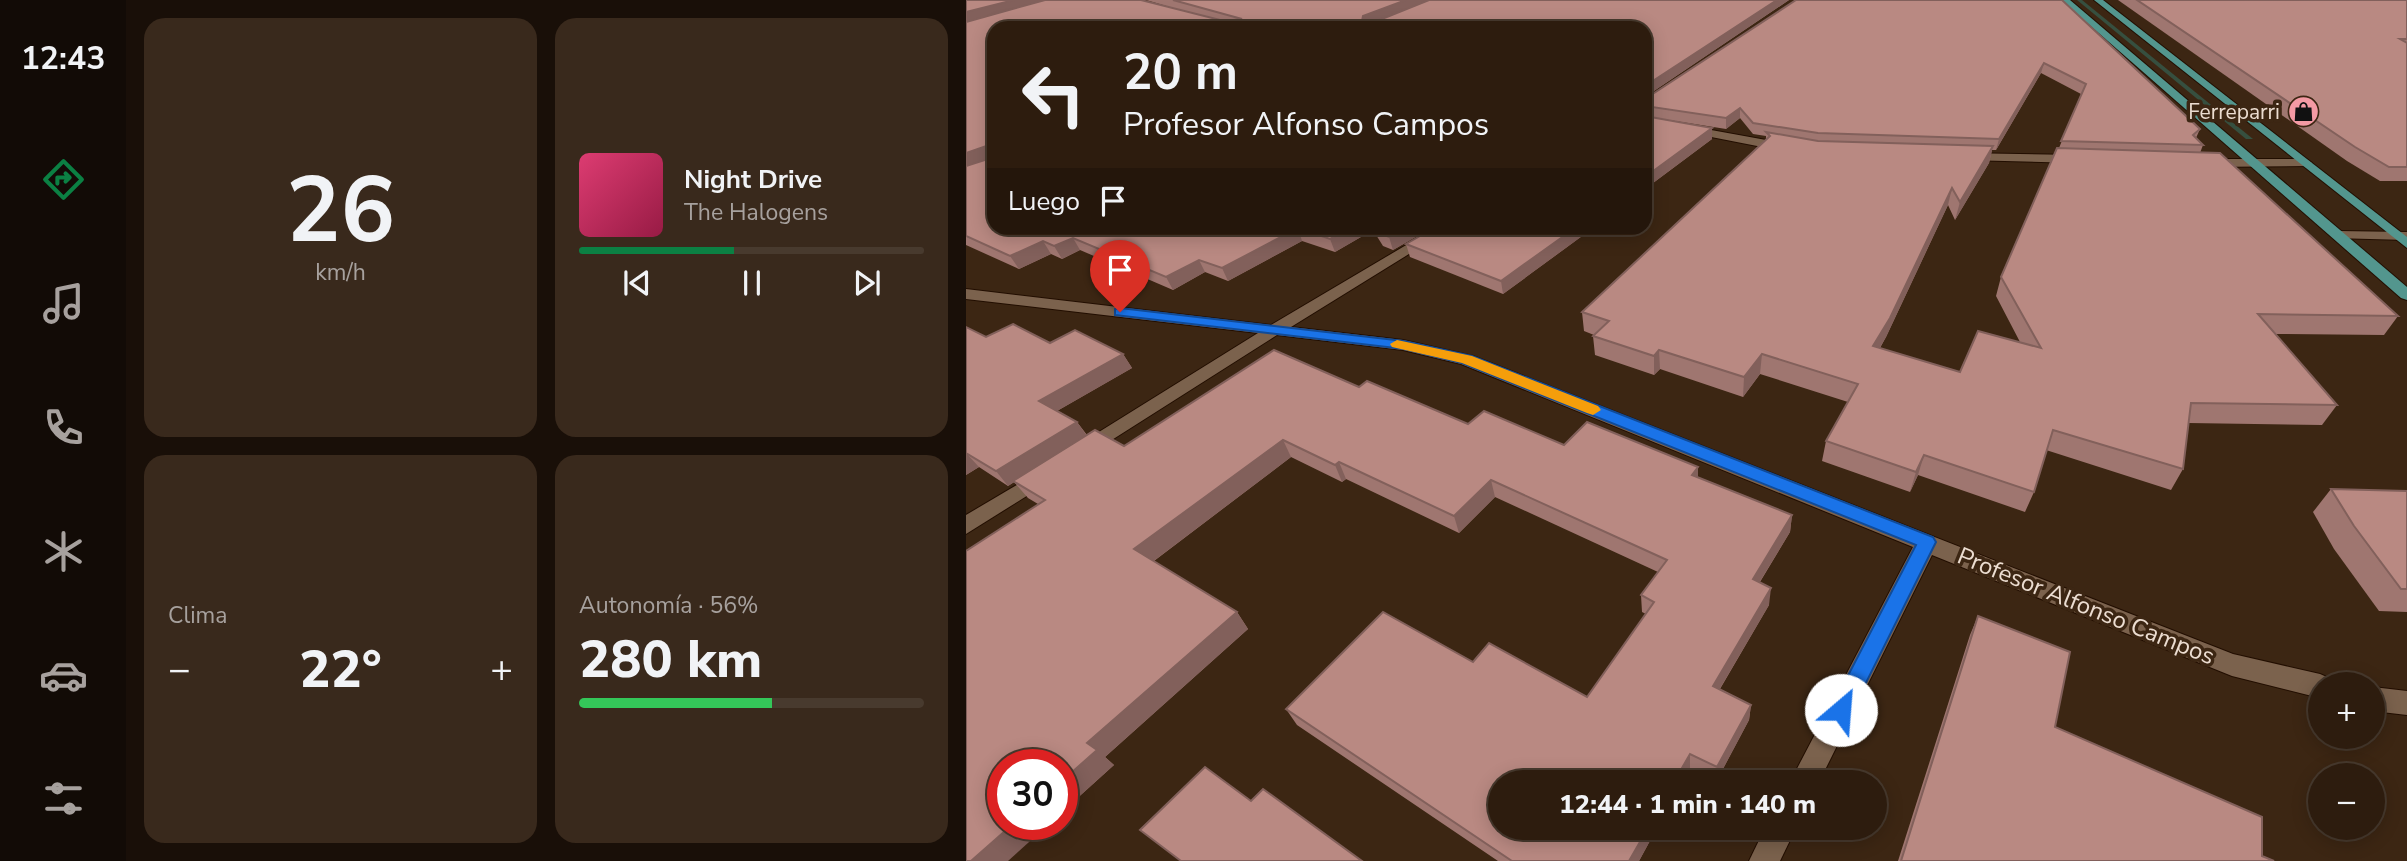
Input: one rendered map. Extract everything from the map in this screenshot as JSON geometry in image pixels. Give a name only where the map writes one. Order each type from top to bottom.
[{"type":"main road","points":[[2065,0],[2407,295]]},
{"type":"main road","points":[[2098,0],[2403,238]]},
{"type":"street","points":[[1652,122],[1805,150]]},
{"type":"street","points":[[1955,156],[2091,160]]},
{"type":"street","points":[[2186,163],[2306,163]]},
{"type":"street","points":[[966,526],[1274,330],[1432,235]]},
{"type":"street","points":[[2338,235],[2403,238]]},
{"type":"street","name":"Profesor Alfonso Campos","points":[[966,294],[1404,345],[1467,360],[2232,665],[2308,683]]},
{"type":"street","points":[[1810,770],[1927,542]]},
{"type":"street","points":[[2385,700],[2407,703]]},
{"type":"street","points":[[1764,861],[1775,840]]},
{"type":"green space","points":[[2077,0],[2082,0],[2253,139],[2246,139]]},
{"type":"building","points":[[966,0],[1014,0],[966,12]]},
{"type":"building","points":[[1045,0],[1141,0],[1224,21],[987,21],[987,147],[966,153],[966,22]]},
{"type":"building","points":[[1173,0],[1406,0],[1363,16],[1362,21],[1224,21],[1242,19]]},
{"type":"building","points":[[1429,0],[1777,0],[1652,81],[1652,21],[1377,21]]},
{"type":"building","points":[[1796,0],[2062,0],[2200,129],[2193,135],[2203,145],[2061,141],[2086,84],[2044,63],[1999,139],[1818,133],[1753,123],[1740,108],[1726,118],[1652,107],[1652,94]]},
{"type":"building","points":[[2137,0],[2407,0],[2407,39],[2400,39],[2407,43],[2407,167],[2389,167],[2355,147]]},
{"type":"building","points":[[1652,117],[1712,128],[1652,172]]},
{"type":"building","points":[[1766,132],[1818,141],[1993,146],[1960,202],[1952,188],[1890,318],[1873,346],[1960,372],[1978,331],[2041,348],[2001,277],[2057,148],[2220,153],[2398,316],[2258,314],[2337,405],[2191,403],[2183,469],[2053,430],[2034,492],[1924,455],[1916,472],[1826,441],[1858,384],[1762,354],[1744,377],[1659,350],[1654,356],[1593,336],[1609,321],[1582,312],[1770,136]]},
{"type":"building","points":[[987,159],[987,235],[1285,235],[1222,268],[1199,260],[1166,277],[1073,238],[1054,246],[1043,241],[1010,256],[966,236],[966,166]]},
{"type":"building","points":[[1318,235],[1338,235],[1330,239]]},
{"type":"building","points":[[1422,235],[1565,235],[1501,281],[1406,244]]},
{"type":"building","points":[[1013,324],[1050,343],[1075,330],[1123,354],[1039,401],[1077,422],[996,471],[966,453],[966,327],[986,337]]},
{"type":"building","points":[[1274,350],[1359,387],[1367,381],[1468,424],[1484,411],[1564,445],[1587,422],[1698,467],[1692,475],[1792,515],[1753,579],[1771,588],[1713,686],[1751,705],[1717,767],[1690,754],[1681,770],[1488,770],[1488,840],[1641,840],[1629,861],[1512,861],[1286,709],[1383,612],[1473,662],[1489,643],[1587,697],[1654,602],[1641,595],[1667,560],[1491,480],[1454,516],[1339,462],[1335,465],[1283,440],[1134,549],[1237,612],[1087,743],[1097,750],[1078,767],[1078,749],[987,749],[987,840],[995,840],[971,861],[966,861],[966,551],[1045,500],[1013,481],[1095,430],[1124,446]]},
{"type":"building","points":[[2331,489],[2407,491],[2407,589],[2401,589],[2354,526]]},
{"type":"building","points":[[1978,616],[2070,652],[2055,727],[2262,817],[2262,856],[2274,861],[1901,861]]},
{"type":"building","points":[[1205,767],[1251,801],[1263,789],[1362,861],[1181,861],[1140,830]]},
{"type":"slow traffic","points":[[1397,344],[1467,360],[1593,410]]},
{"type":"place","name":"Ferreparri","points":[[2303,112]]},
{"type":"route","points":[[1120,312],[1404,345],[1467,360],[1927,542],[1841,710]]}]
